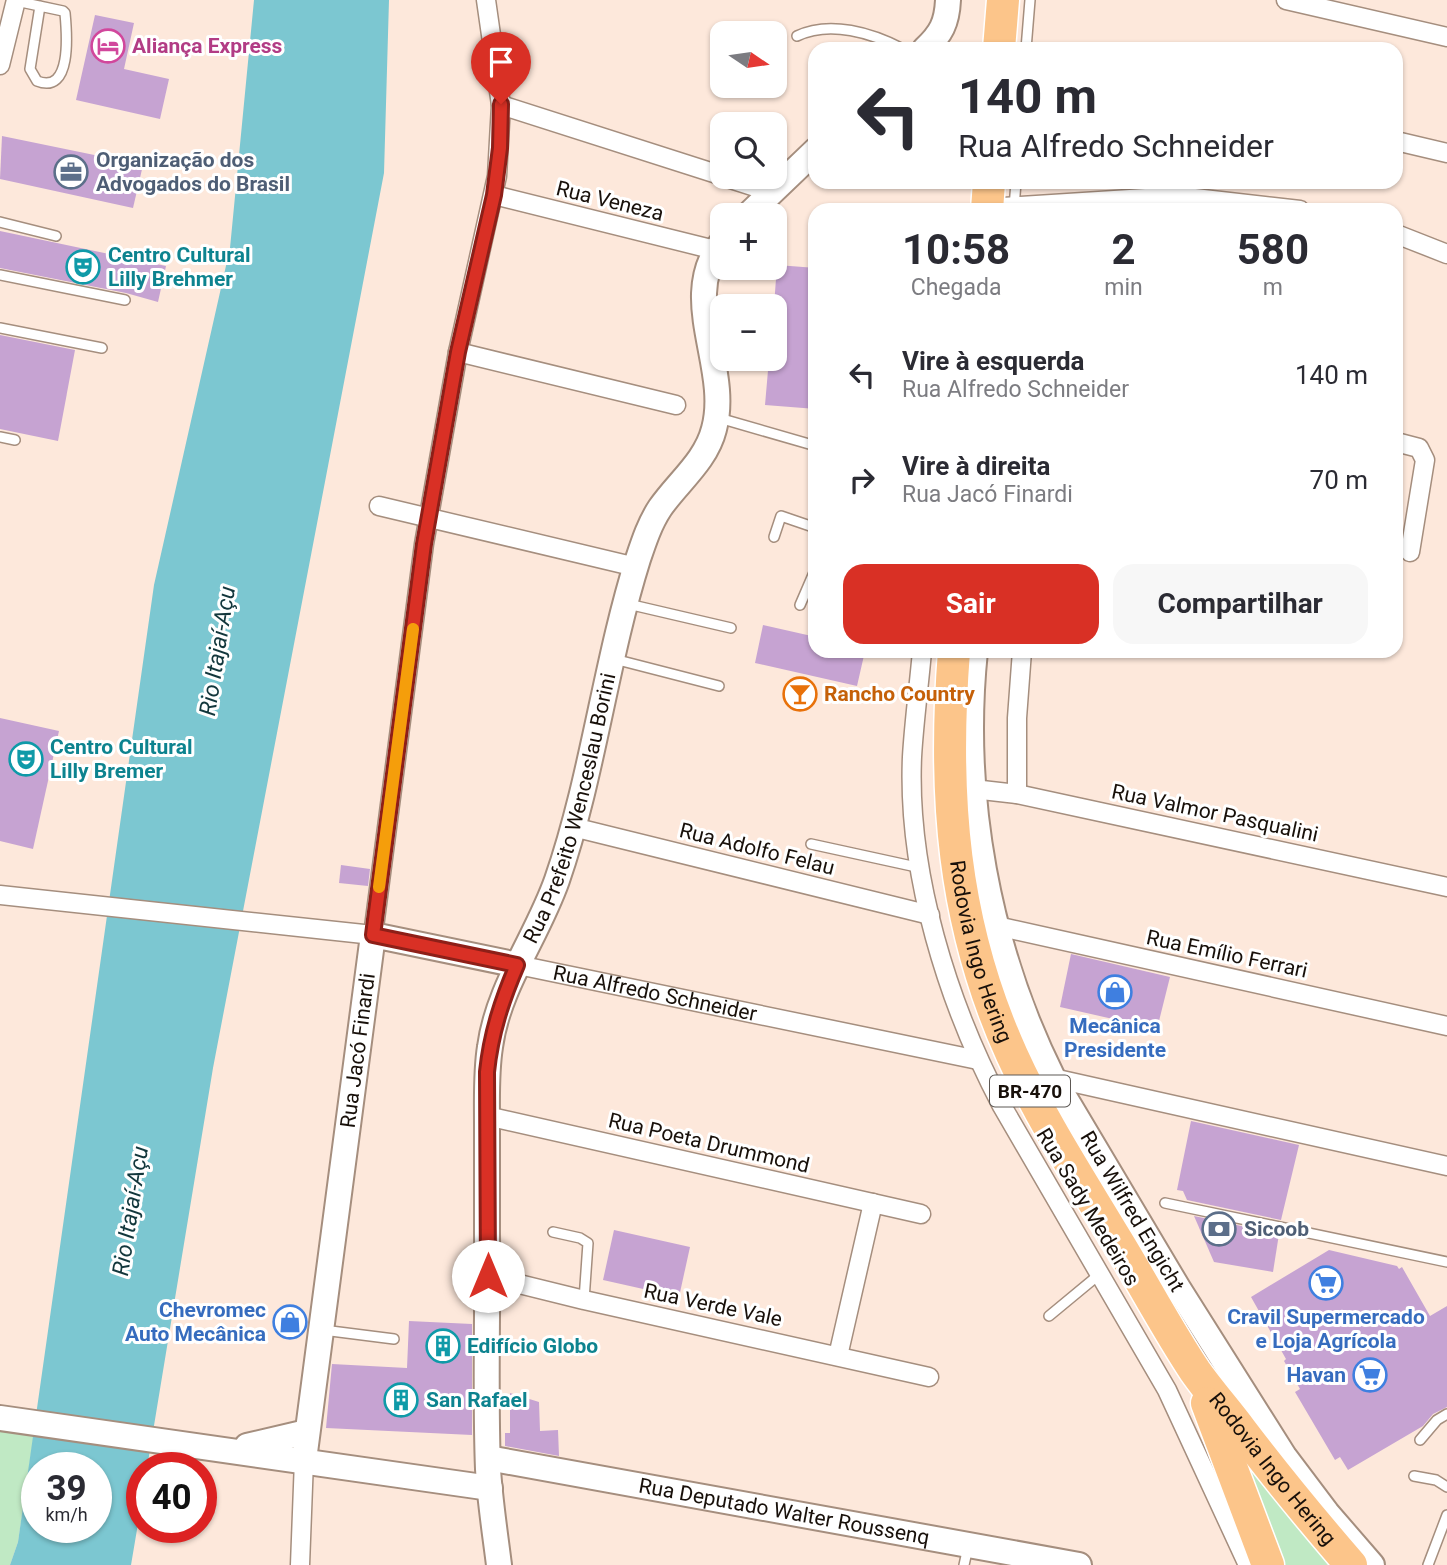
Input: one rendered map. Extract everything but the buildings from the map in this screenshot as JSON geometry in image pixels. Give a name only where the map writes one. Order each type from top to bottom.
[{"type":"highway","points":[[1000,42],[1003,0]]},
{"type":"highway","name":"Rodovia Ingo Hering","points":[[954,658],[949,739],[951,816],[962,897],[985,984],[1012,1056],[1196,1372],[1303,1509],[1351,1565]]},
{"type":"highway","name":"Rodovia Ingo Hering","points":[[1196,1372],[1268,1565]]},
{"type":"street","points":[[0,65],[16,0]]},
{"type":"street","name":"Rua Jacó Finardi","points":[[300,1565],[307,1432],[429,518],[458,352],[494,195],[500,148],[501,104],[486,0]]},
{"type":"street","points":[[932,42],[945,25],[948,0]]},
{"type":"street","points":[[1286,0],[1447,37]]},
{"type":"street","points":[[501,104],[710,173]]},
{"type":"street","points":[[1403,143],[1447,153]]},
{"type":"street","points":[[760,203],[808,157]]},
{"type":"street","points":[[761,189],[771,192]]},
{"type":"street","name":"Rua Veneza","points":[[494,195],[710,244]]},
{"type":"street","points":[[998,203],[1177,196],[1208,203]]},
{"type":"street","points":[[1403,237],[1447,254]]},
{"type":"street","name":"Rua Prefeito Wenceslau Borini","points":[[499,1565],[488,1458],[487,1072],[493,1028],[517,965],[547,904],[573,827],[626,603],[650,527],[658,510],[705,451],[717,417],[717,381],[704,318],[706,279],[710,269]]},
{"type":"street","points":[[458,352],[676,405]]},
{"type":"street","points":[[1403,444],[1419,448],[1426,460],[1410,552]]},
{"type":"street","points":[[379,506],[636,567]]},
{"type":"street","name":"Rua Sady Medeiros","points":[[921,658],[912,758],[914,821],[930,915],[961,1018],[978,1060],[1002,1106],[1167,1390],[1248,1565]]},
{"type":"street","name":"Rua Wilfred Engicht","points":[[975,658],[970,725],[973,789],[986,873],[1014,987],[1053,1078],[1178,1288],[1284,1456],[1326,1513],[1372,1565]]},
{"type":"street","points":[[1017,794],[1017,718],[1021,658]]},
{"type":"street","name":"Rua Valmor Pasqualini","points":[[973,789],[1017,794],[1447,887]]},
{"type":"street","name":"Rua Adolfo Felau","points":[[573,827],[930,915]]},
{"type":"street","name":"Rua Alfredo Schneider","points":[[0,895],[50,898],[373,935],[978,1060]]},
{"type":"street","name":"Rua Emílio Ferrari","points":[[997,926],[1447,1026]]},
{"type":"street","points":[[1053,1078],[1447,1166]]},
{"type":"street","name":"Rua Poeta Drummond","points":[[487,1116],[921,1214]]},
{"type":"street","points":[[838,1356],[873,1203]]},
{"type":"street","name":"Rua Verde Vale","points":[[488,1276],[929,1377]]},
{"type":"street","points":[[0,1418],[490,1488]]},
{"type":"street","points":[[229,1450],[307,1432]]},
{"type":"street","name":"Rua Deputado Walter Roussenq","points":[[488,1458],[966,1555],[1079,1565]]},
{"type":"lane","points":[[16,0],[40,6],[65,13],[63,70],[57,80],[51,83],[37,81],[30,69],[40,6]]},
{"type":"lane","points":[[1027,42],[1030,0]]},
{"type":"lane","points":[[797,36],[810,30],[841,28],[888,42]]},
{"type":"lane","points":[[998,203],[1010,189]]},
{"type":"lane","points":[[0,222],[56,236]]},
{"type":"lane","points":[[0,275],[125,300]]},
{"type":"lane","points":[[0,328],[102,348]]},
{"type":"lane","points":[[717,417],[808,444]]},
{"type":"lane","points":[[0,437],[15,440]]},
{"type":"lane","points":[[774,537],[781,516],[808,525]]},
{"type":"lane","points":[[800,605],[808,586]]},
{"type":"lane","points":[[626,603],[731,628]]},
{"type":"lane","points":[[612,659],[719,686]]},
{"type":"lane","points":[[811,844],[921,868]]},
{"type":"lane","points":[[1165,1203],[1447,1262]]},
{"type":"lane","points":[[553,1232],[580,1238],[588,1243],[584,1300]]},
{"type":"lane","points":[[1049,1317],[1101,1273]]},
{"type":"lane","points":[[321,1329],[394,1339]]},
{"type":"lane","points":[[1420,1440],[1437,1420],[1447,1414]]},
{"type":"lane","points":[[1415,1476],[1436,1480],[1447,1487]]},
{"type":"lane","points":[[1428,1565],[1447,1515]]},
{"type":"green space","points":[[1220,1417],[1339,1565],[1276,1565]]},
{"type":"green space","points":[[0,1428],[34,1434],[31,1452],[21,1452],[21,1522],[18,1542],[10,1565],[0,1565]]},
{"type":"water","name":"Rio Itajaí-Açu","points":[[254,0],[389,0],[384,173],[213,1068],[150,1452],[126,1452],[126,1543],[135,1543],[131,1565],[10,1565],[18,1542],[21,1521],[21,1543],[112,1543],[112,1452],[31,1452],[154,585],[230,248]]},
{"type":"slow traffic","points":[[379,887],[413,629]]},
{"type":"place","name":"Aliança Express","points":[[108,46]]},
{"type":"place","name":"Organização dos Advogados do Brasil","points":[[71,172]]},
{"type":"place","name":"Centro Cultural Lilly Brehmer","points":[[83,267]]},
{"type":"place","name":"Rancho Country","points":[[800,694]]},
{"type":"place","name":"Centro Cultural Lilly Bremer","points":[[26,759]]},
{"type":"place","name":"Mecânica Presidente","points":[[1115,992]]},
{"type":"place","name":"Sicoob","points":[[1219,1229]]},
{"type":"place","name":"Cravil Supermercado e Loja Agrícola","points":[[1326,1283]]},
{"type":"place","name":"Chevromec Auto Mecânica","points":[[290,1322]]},
{"type":"place","name":"Edifício Globo","points":[[443,1346]]},
{"type":"place","name":"Havan","points":[[1370,1375]]},
{"type":"place","name":"San Rafael","points":[[401,1400]]},
{"type":"route","points":[[488,1276],[487,1072],[493,1028],[517,965],[373,935],[424,544],[458,352],[494,195],[500,148],[501,104]]}]
